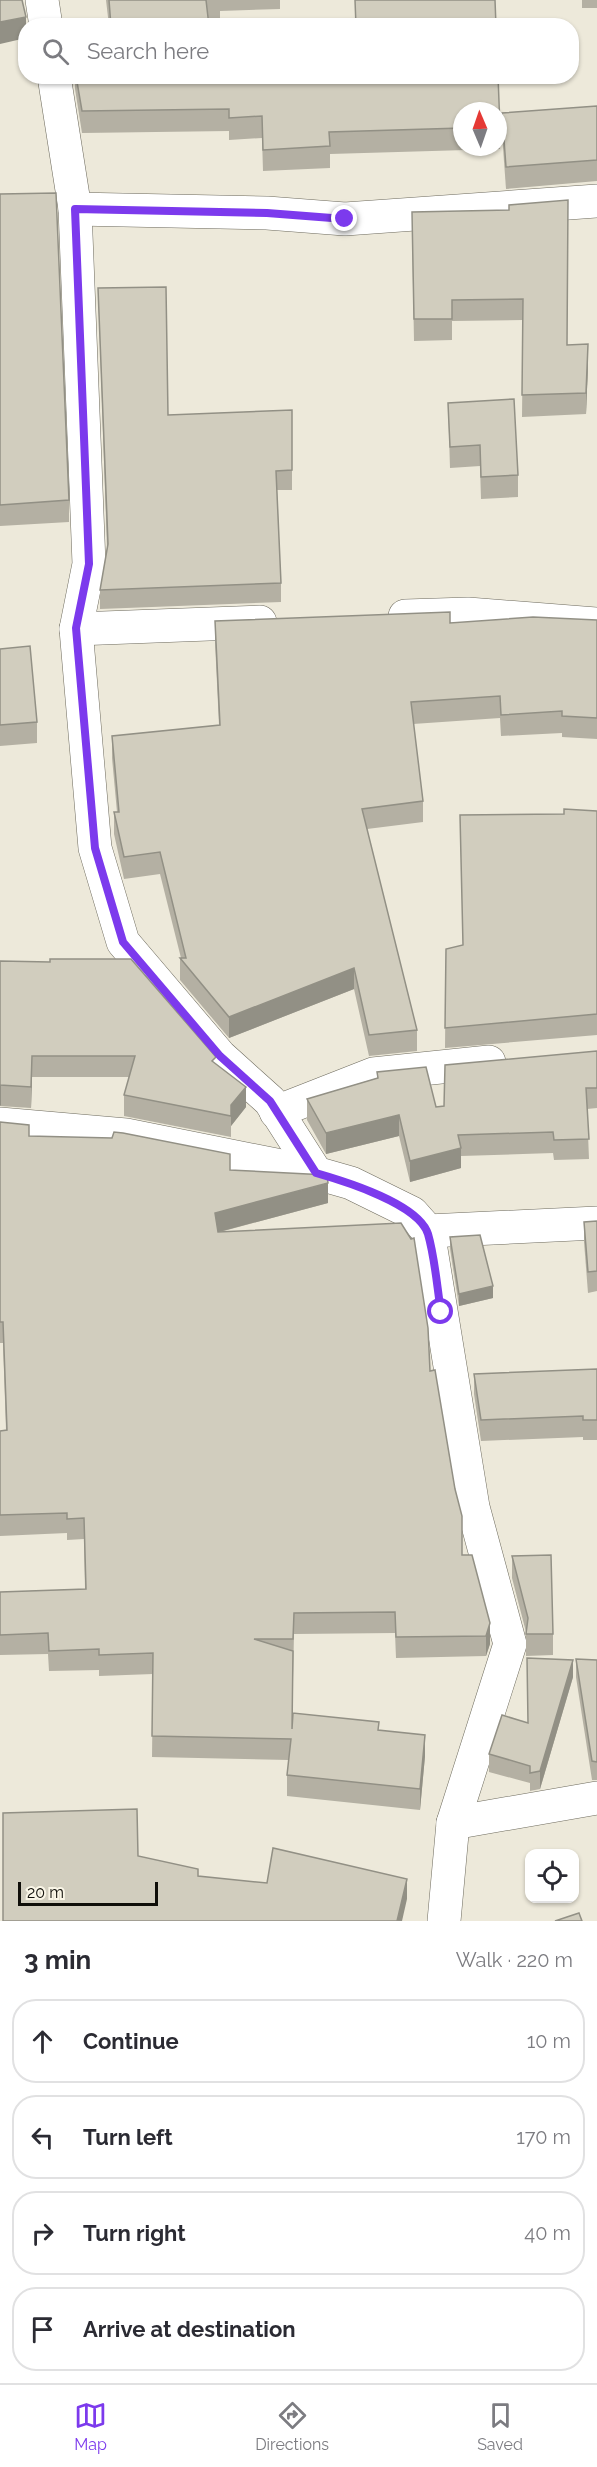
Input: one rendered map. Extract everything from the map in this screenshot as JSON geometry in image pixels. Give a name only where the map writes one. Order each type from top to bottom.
[{"type":"street","points":[[42,0],[45,18]]},
{"type":"street","points":[[55,84],[75,209],[89,564],[76,628],[95,848],[123,942],[220,1056],[270,1101],[316,1173]]},
{"type":"street","points":[[75,209],[267,213],[345,219],[597,201]]},
{"type":"street","points":[[373,618],[468,614],[597,624]]},
{"type":"street","points":[[76,628],[290,621]]},
{"type":"street","points":[[276,1112],[373,1074],[517,1060]]},
{"type":"street","points":[[0,1124],[126,1135],[316,1173],[351,1183],[411,1213],[428,1232],[473,1507],[510,1644],[453,1823],[444,1921]]},
{"type":"street","points":[[428,1232],[597,1223]]},
{"type":"street","points":[[453,1823],[597,1798]]},
{"type":"building","points":[[0,0],[22,0],[26,17],[0,22]]},
{"type":"building","points":[[109,0],[206,0],[208,18],[110,18]]},
{"type":"building","points":[[355,0],[495,0],[496,18],[356,18]]},
{"type":"building","points":[[77,84],[498,84],[499,102],[453,102],[453,128],[329,132],[330,146],[263,150],[262,116],[229,118],[229,109],[82,111]]},
{"type":"building","points":[[597,106],[597,160],[506,167],[507,113]]},
{"type":"building","points":[[56,193],[69,500],[0,505],[0,194]]},
{"type":"building","points":[[568,200],[567,345],[588,344],[586,393],[522,395],[523,299],[452,300],[452,319],[414,319],[412,212],[509,210],[509,205]]},
{"type":"building","points":[[166,287],[168,415],[292,410],[292,470],[276,471],[281,583],[100,590],[108,544],[98,288]]},
{"type":"building","points":[[514,399],[518,475],[481,477],[480,445],[450,447],[448,403]]},
{"type":"building","points":[[450,612],[450,623],[533,617],[597,620],[597,718],[562,716],[562,711],[501,715],[500,696],[411,702],[423,801],[362,809],[417,1030],[369,1035],[354,968],[229,1017],[180,958],[186,958],[160,852],[124,857],[114,812],[119,812],[112,736],[220,725],[215,621]]},
{"type":"building","points":[[30,646],[37,722],[0,725],[0,649]]},
{"type":"building","points":[[564,809],[597,811],[597,1014],[445,1028],[446,949],[463,945],[460,815],[564,814]]},
{"type":"building","points":[[50,959],[131,959],[216,1057],[212,1061],[246,1087],[231,1105],[231,1116],[124,1095],[135,1056],[32,1056],[31,1087],[0,1085],[0,961],[50,962]]},
{"type":"building","points":[[597,1051],[597,1088],[586,1088],[589,1139],[554,1140],[553,1132],[458,1135],[461,1148],[410,1161],[399,1115],[326,1133],[307,1099],[378,1078],[377,1072],[426,1067],[436,1107],[444,1106],[445,1065]]},
{"type":"building","points":[[0,1122],[29,1125],[29,1136],[112,1138],[114,1132],[230,1154],[230,1170],[327,1175],[328,1183],[215,1213],[218,1232],[401,1223],[411,1239],[414,1238],[428,1328],[430,1371],[435,1370],[455,1489],[462,1516],[462,1555],[472,1555],[490,1623],[486,1636],[396,1637],[395,1612],[294,1613],[293,1639],[254,1639],[293,1651],[292,1729],[293,1713],[379,1722],[378,1730],[425,1735],[420,1789],[287,1775],[291,1739],[152,1736],[153,1653],[99,1655],[99,1649],[49,1651],[48,1633],[0,1635],[0,1592],[86,1589],[84,1518],[67,1519],[67,1513],[0,1515],[0,1431],[7,1430],[3,1322],[0,1322]]},
{"type":"building","points":[[597,1221],[597,1271],[588,1272],[584,1222]]},
{"type":"building","points":[[480,1235],[493,1286],[459,1294],[450,1237]]},
{"type":"building","points":[[597,1369],[597,1420],[583,1420],[583,1416],[481,1420],[474,1374]]},
{"type":"building","points":[[551,1555],[553,1634],[526,1634],[528,1618],[512,1556]]},
{"type":"building","points":[[527,1658],[573,1660],[540,1771],[530,1773],[530,1766],[489,1754],[502,1715],[528,1723]]},
{"type":"building","points":[[576,1659],[597,1660],[597,1762],[592,1761]]},
{"type":"building","points":[[137,1809],[138,1856],[198,1869],[198,1876],[267,1883],[273,1848],[407,1879],[397,1921],[3,1921],[3,1813]]},
{"type":"building","points":[[579,1913],[582,1921],[555,1921]]},
{"type":"route","points":[[345,219],[267,213],[75,209],[89,564],[76,628],[95,848],[123,942],[220,1056],[270,1101],[316,1173],[351,1183],[411,1213],[428,1232],[441,1312]]}]
